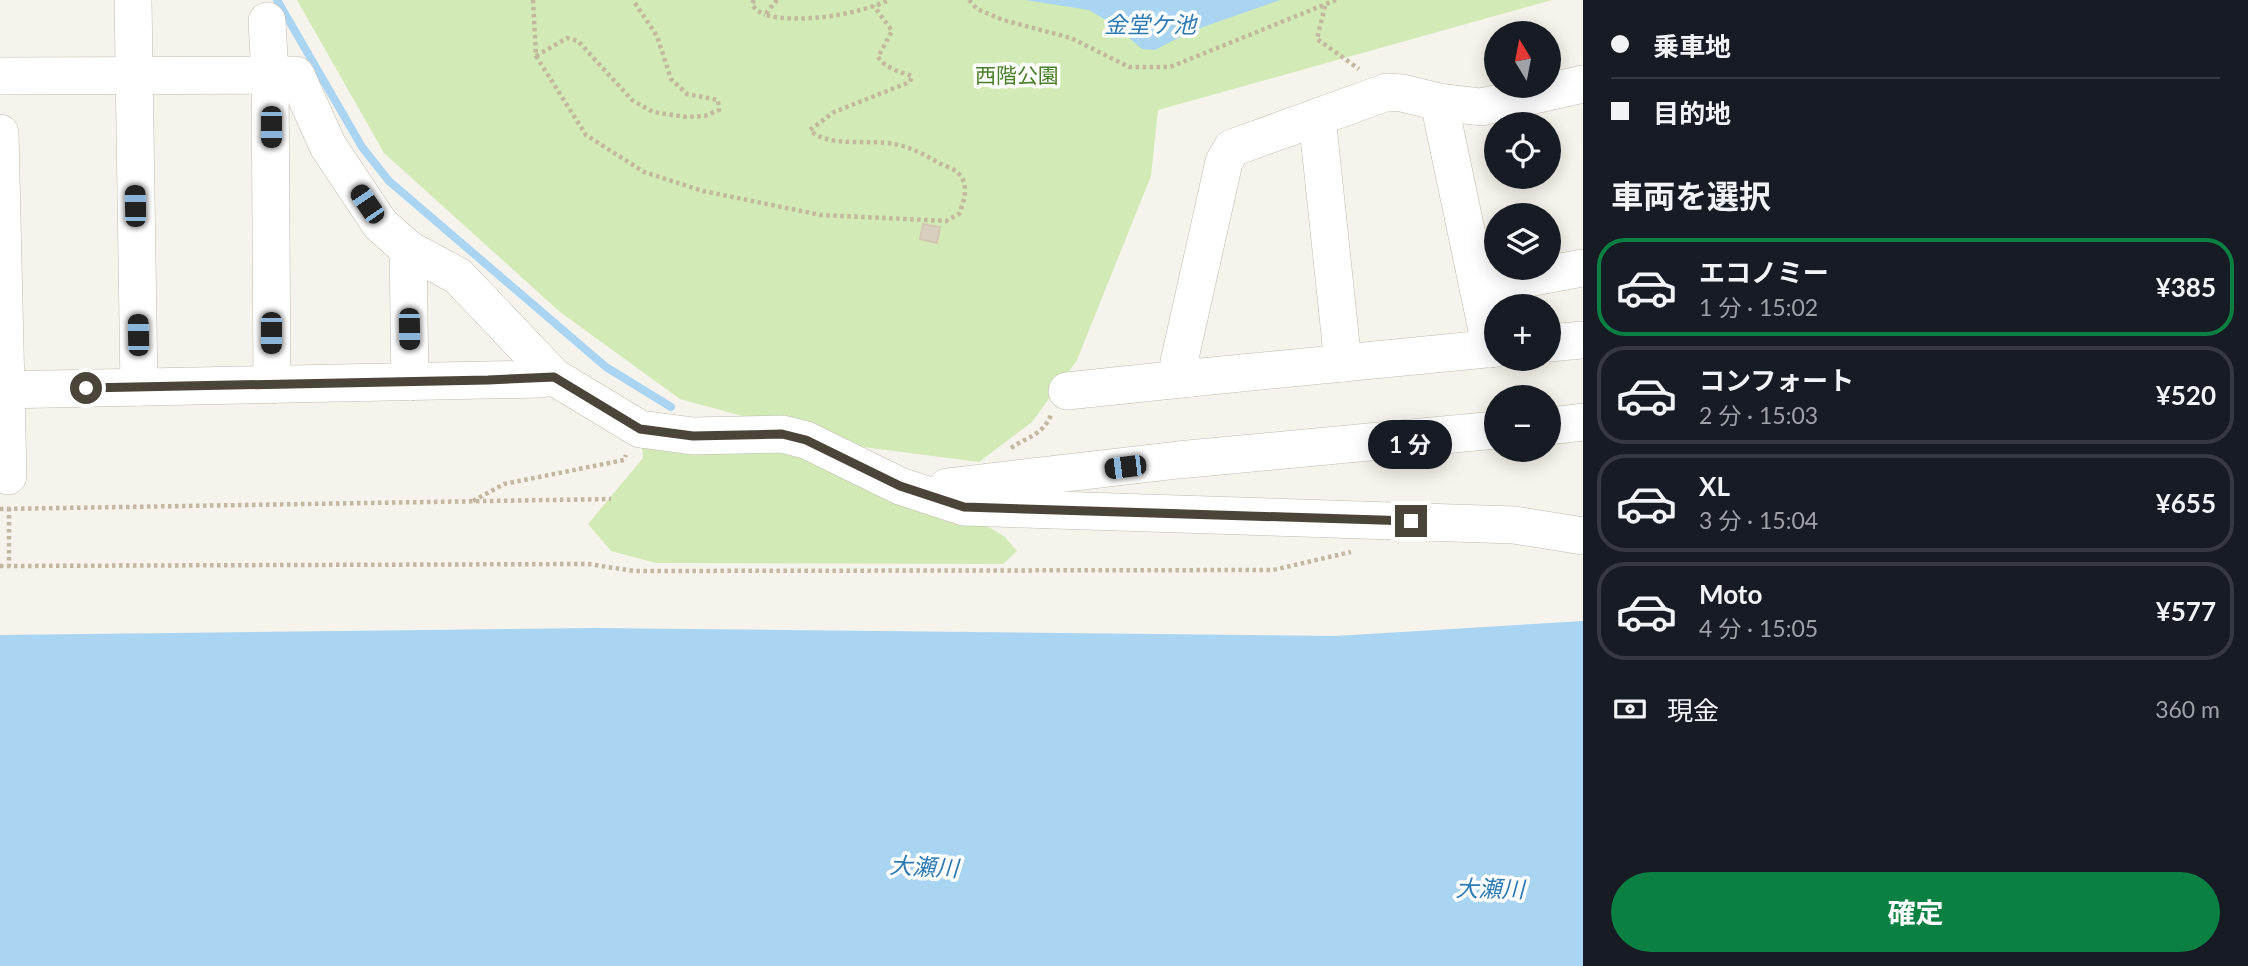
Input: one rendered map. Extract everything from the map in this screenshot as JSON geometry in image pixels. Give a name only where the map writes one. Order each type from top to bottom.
[{"type":"street","points":[[132,0],[139,387]]},
{"type":"street","points":[[267,21],[271,75],[272,384]]},
{"type":"street","points":[[0,76],[296,75],[328,146],[380,224],[408,249],[458,276],[554,377],[640,429],[693,436],[782,434],[806,440],[900,486],[964,507],[1514,525],[1583,536]]},
{"type":"street","points":[[1191,378],[1179,362],[1224,162],[1233,148],[1387,92],[1481,107],[1582,91]]},
{"type":"street","points":[[1439,102],[1484,310]]},
{"type":"street","points":[[1317,117],[1343,363]]},
{"type":"street","points":[[0,133],[6,498]]},
{"type":"street","points":[[408,249],[410,382]]},
{"type":"street","points":[[1478,287],[1583,268]]},
{"type":"street","points":[[1561,342],[1583,340]]},
{"type":"street","points":[[1067,391],[1484,349]]},
{"type":"street","points":[[3,390],[554,377]]},
{"type":"street","points":[[1561,425],[1583,422]]},
{"type":"street","points":[[900,486],[955,487],[1178,460],[1484,431]]},
{"type":"path","points":[[533,0],[536,56],[586,135],[645,172],[703,191],[821,215],[946,221],[959,214],[965,198],[960,174],[918,151],[905,147],[832,140],[814,135],[810,130],[834,112],[910,82],[912,76],[880,62],[877,57],[892,30],[874,6]]},
{"type":"path","points":[[536,56],[567,38],[578,41],[632,100],[653,112],[687,117],[705,116],[719,110],[718,100],[687,93],[671,79],[657,36],[633,0]]},
{"type":"path","points":[[754,0],[752,4],[756,10],[780,19],[842,14],[889,0]]},
{"type":"path","points":[[765,15],[777,0]]},
{"type":"path","points":[[969,0],[977,9],[1003,20],[1071,38],[1129,67],[1170,67],[1336,0]]},
{"type":"path","points":[[1325,6],[1317,39],[1387,92]]},
{"type":"path","points":[[992,483],[1010,450],[1021,441],[1034,437],[1046,426],[1053,409],[1067,391]]},
{"type":"path","points":[[473,501],[504,484],[624,460],[640,429]]},
{"type":"path","points":[[9,566],[6,498],[473,501],[611,499]]},
{"type":"path","points":[[0,566],[588,564],[634,571],[1273,570],[1354,551]]},
{"type":"green space","name":"西階公園","points":[[297,0],[1552,0],[1158,110],[1151,176],[1077,360],[1032,422],[979,462],[848,445],[680,399],[560,312],[384,153]]},
{"type":"green space","points":[[782,445],[984,524],[1005,537],[1017,551],[1003,564],[656,563],[611,551],[588,524],[643,458],[642,446]]},
{"type":"water","name":"金堂ケ池","points":[[1025,0],[1280,0],[1192,31],[1155,50],[1142,49],[1114,25],[1089,10]]},
{"type":"water","name":"大瀬川","points":[[1583,621],[1583,966],[0,966],[0,635],[594,628],[1335,636]]},
{"type":"building","points":[[923,224],[940,227],[937,243],[920,239]]},
{"type":"waterway","points":[[277,0],[362,147],[389,181],[606,367],[671,407]]},
{"type":"route","points":[[86,388],[554,377],[640,429],[693,436],[782,434],[806,440],[900,486],[964,507],[1411,521]]}]
